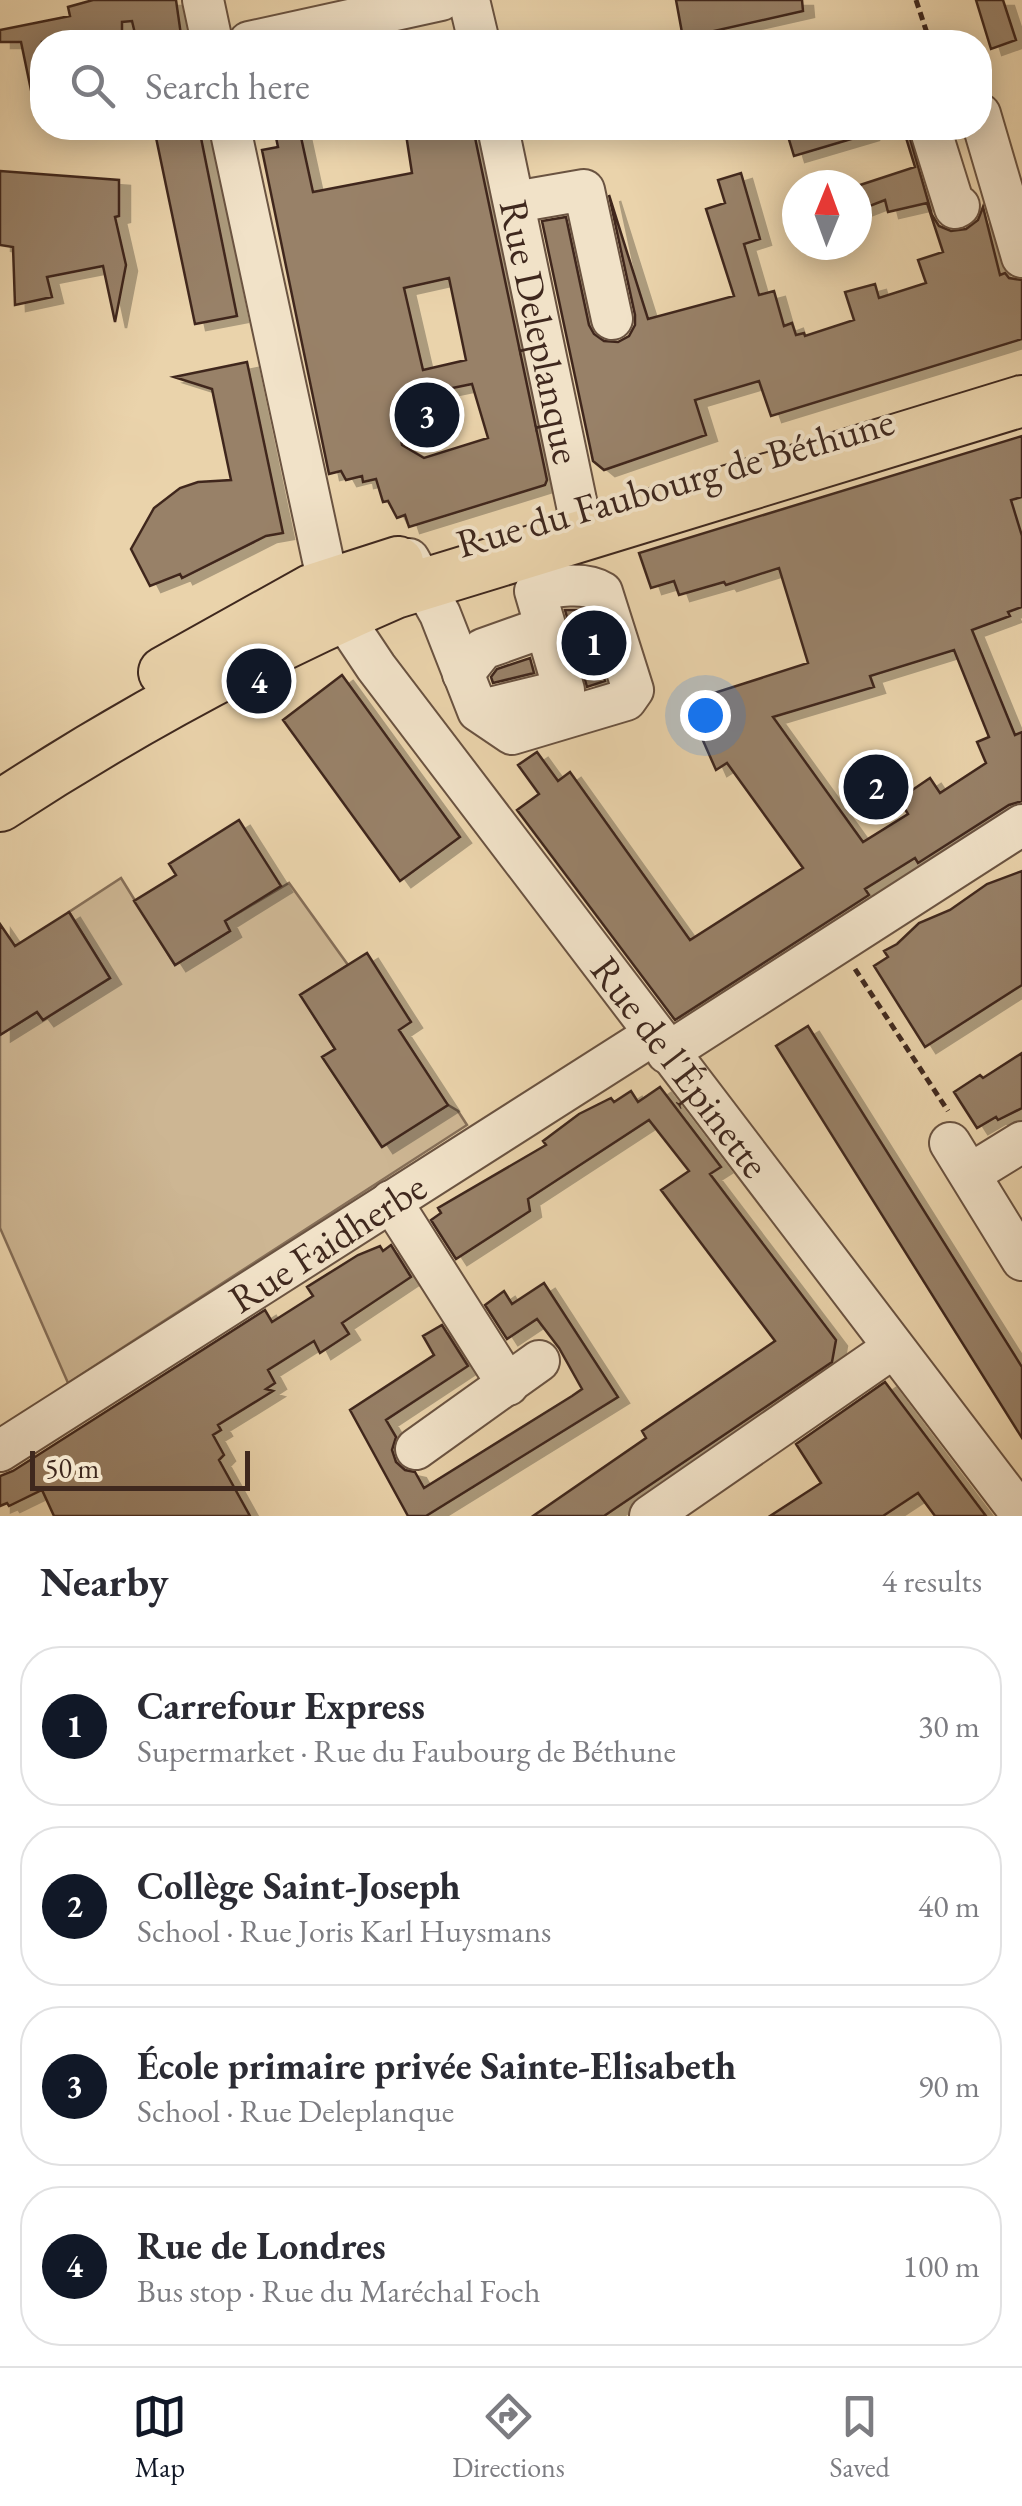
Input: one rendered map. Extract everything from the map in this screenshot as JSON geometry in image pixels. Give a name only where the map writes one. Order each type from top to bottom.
[{"type":"main road","name":"Rue du Faubourg de Béthune","points":[[555,580],[628,500],[1022,380]]},
{"type":"main road","name":"Rue du Faubourg de Béthune","points":[[335,600],[415,571],[555,580],[1022,402]]},
{"type":"main road","points":[[0,773],[88,716],[246,624],[335,600]]},
{"type":"main road","points":[[0,806],[335,600]]},
{"type":"street","points":[[203,0],[209,30]]},
{"type":"street","points":[[303,30],[442,0]]},
{"type":"street","points":[[469,0],[476,30]]},
{"type":"street","points":[[233,140],[335,600]]},
{"type":"street","name":"Rue Deleplanque","points":[[478,711],[564,690],[515,202],[501,140]]},
{"type":"street","points":[[934,140],[955,208],[986,199]]},
{"type":"street","points":[[982,140],[986,199],[1022,256]]},
{"type":"street","points":[[515,202],[584,190],[612,318]]},
{"type":"street","points":[[415,571],[440,614],[456,656],[478,711],[512,734],[626,700],[632,690],[602,592],[593,586],[555,580],[529,656],[456,656]]},
{"type":"street","name":"Rue de l'Épinette","points":[[335,600],[376,667],[1022,1515]]},
{"type":"street","name":"Rue Faidherbe","points":[[0,1451],[392,1201],[837,942],[1022,825]]},
{"type":"street","points":[[1022,1142],[960,1159],[1022,1260]]},
{"type":"street","points":[[392,1201],[523,1373],[416,1449]]},
{"type":"street","points":[[650,1516],[893,1348]]},
{"type":"path","points":[[916,0],[926,30]]},
{"type":"path","points":[[837,942],[949,1112],[960,1159]]},
{"type":"shaded area","points":[[121,878],[175,965],[230,931],[225,921],[289,883],[348,965],[301,995],[335,1049],[323,1057],[381,1146],[448,1105],[458,1111],[467,1125],[68,1383],[0,1228],[0,1035],[37,1012],[43,1020],[110,978],[69,912]]},
{"type":"building","points":[[93,0],[176,0],[180,30],[134,30],[132,21],[122,22],[122,30],[30,30],[30,85],[21,42],[0,42],[0,30],[70,16],[68,7]]},
{"type":"building","points":[[676,0],[802,0],[803,11],[719,30],[682,30]]},
{"type":"building","points":[[976,0],[1003,0],[1016,40],[992,49],[992,30],[985,30]]},
{"type":"building","points":[[157,140],[201,140],[237,316],[195,324]]},
{"type":"building","points":[[277,140],[302,140],[313,192],[412,173],[407,140],[476,140],[545,485],[409,527],[405,515],[397,518],[388,501],[383,502],[376,479],[363,482],[362,476],[346,480],[341,471],[329,474],[262,150],[278,147]],"holes":[[[449,278],[466,360],[423,370],[404,288]],[[472,384],[488,438],[424,458],[402,445],[394,400]]]},
{"type":"building","points":[[789,140],[848,140],[794,156]]},
{"type":"building","points":[[907,140],[910,140],[932,215],[939,226],[951,231],[966,229],[978,220],[983,207],[1000,275],[1005,273],[1009,278],[1022,280],[1022,339],[771,416],[759,381],[695,400],[706,435],[604,470],[593,461],[542,221],[566,217],[589,325],[604,341],[618,342],[629,336],[635,315],[609,195],[648,319],[734,296],[706,209],[725,203],[718,180],[741,173],[760,239],[744,244],[759,295],[774,291],[784,326],[792,323],[796,335],[805,336],[854,320],[845,292],[875,284],[879,298],[926,283],[918,260],[943,252],[927,203],[888,212],[885,200],[872,205],[872,181],[915,167]]},
{"type":"building","points":[[0,171],[119,180],[119,216],[115,217],[126,265],[115,322],[103,266],[47,277],[52,297],[15,305],[13,247],[0,245]]},
{"type":"building","points":[[247,362],[283,533],[266,536],[182,578],[180,574],[150,586],[131,549],[154,508],[180,488],[198,482],[231,480],[212,389],[174,377]]},
{"type":"building","points":[[1022,436],[1022,497],[1011,500],[1022,536],[1022,607],[1008,612],[1010,616],[972,630],[1015,735],[1022,732],[1022,801],[1009,805],[918,863],[915,858],[865,889],[869,895],[675,1020],[517,810],[539,794],[518,765],[537,752],[558,781],[570,772],[690,940],[803,868],[727,763],[716,770],[686,702],[808,663],[779,568],[679,595],[674,581],[651,588],[639,553]],"holes":[[[954,650],[989,737],[977,742],[986,763],[940,793],[930,778],[899,799],[908,814],[863,842],[773,717],[874,687],[870,676]]]},
{"type":"building","points":[[565,610],[583,610],[605,681],[587,687]]},
{"type":"building","points":[[530,658],[534,673],[493,683],[491,677],[497,669]]},
{"type":"building","points":[[342,675],[460,837],[400,881],[283,720]]},
{"type":"building","points":[[239,820],[281,886],[225,921],[230,931],[175,965],[134,901],[176,875],[169,864]]},
{"type":"building","points":[[1022,871],[1022,985],[925,1047],[874,966],[888,957],[884,951],[919,923],[950,910],[987,884]]},
{"type":"building","points":[[69,912],[110,978],[43,1020],[37,1012],[0,1035],[0,924],[15,946]]},
{"type":"building","points":[[367,953],[411,1022],[399,1030],[448,1105],[382,1147],[322,1057],[335,1049],[300,995]]},
{"type":"building","points":[[808,1026],[1022,1367],[1022,1438],[776,1046]]},
{"type":"building","points":[[1022,1053],[1022,1108],[977,1128],[954,1092]]},
{"type":"building","points":[[660,1087],[721,1167],[710,1174],[836,1340],[832,1362],[604,1516],[533,1516],[646,1438],[642,1431],[775,1341],[661,1190],[689,1171],[649,1120],[528,1199],[530,1211],[456,1259],[431,1220],[441,1213],[438,1208],[546,1145],[543,1141],[579,1114],[611,1098],[614,1102],[631,1091],[638,1102]]},
{"type":"building","points":[[391,1245],[411,1277],[342,1323],[349,1334],[320,1353],[314,1341],[268,1370],[275,1383],[266,1389],[273,1391],[218,1425],[221,1430],[213,1435],[224,1455],[219,1460],[250,1516],[54,1516],[42,1490],[9,1506],[0,1506],[0,1476],[265,1310],[272,1322],[313,1296],[307,1287],[358,1255],[380,1246],[383,1251]]},
{"type":"building","points":[[544,1283],[618,1397],[426,1516],[408,1516],[350,1410],[434,1355],[423,1336],[442,1325],[468,1366],[386,1420],[396,1437],[392,1450],[396,1462],[415,1472],[424,1488],[572,1396],[582,1389],[537,1319],[507,1339],[485,1305],[504,1291],[512,1304]]},
{"type":"building","points":[[885,1382],[986,1516],[935,1516],[918,1493],[883,1516],[770,1516],[821,1483],[796,1444]]},
{"type":"place","name":"École primaire privée Sainte-Elisabeth","points":[[427,415]]},
{"type":"place","name":"Carrefour Express","points":[[594,643]]},
{"type":"place","name":"Rue de Londres","points":[[259,681]]},
{"type":"place","name":"Collège Saint-Joseph","points":[[876,787]]}]
